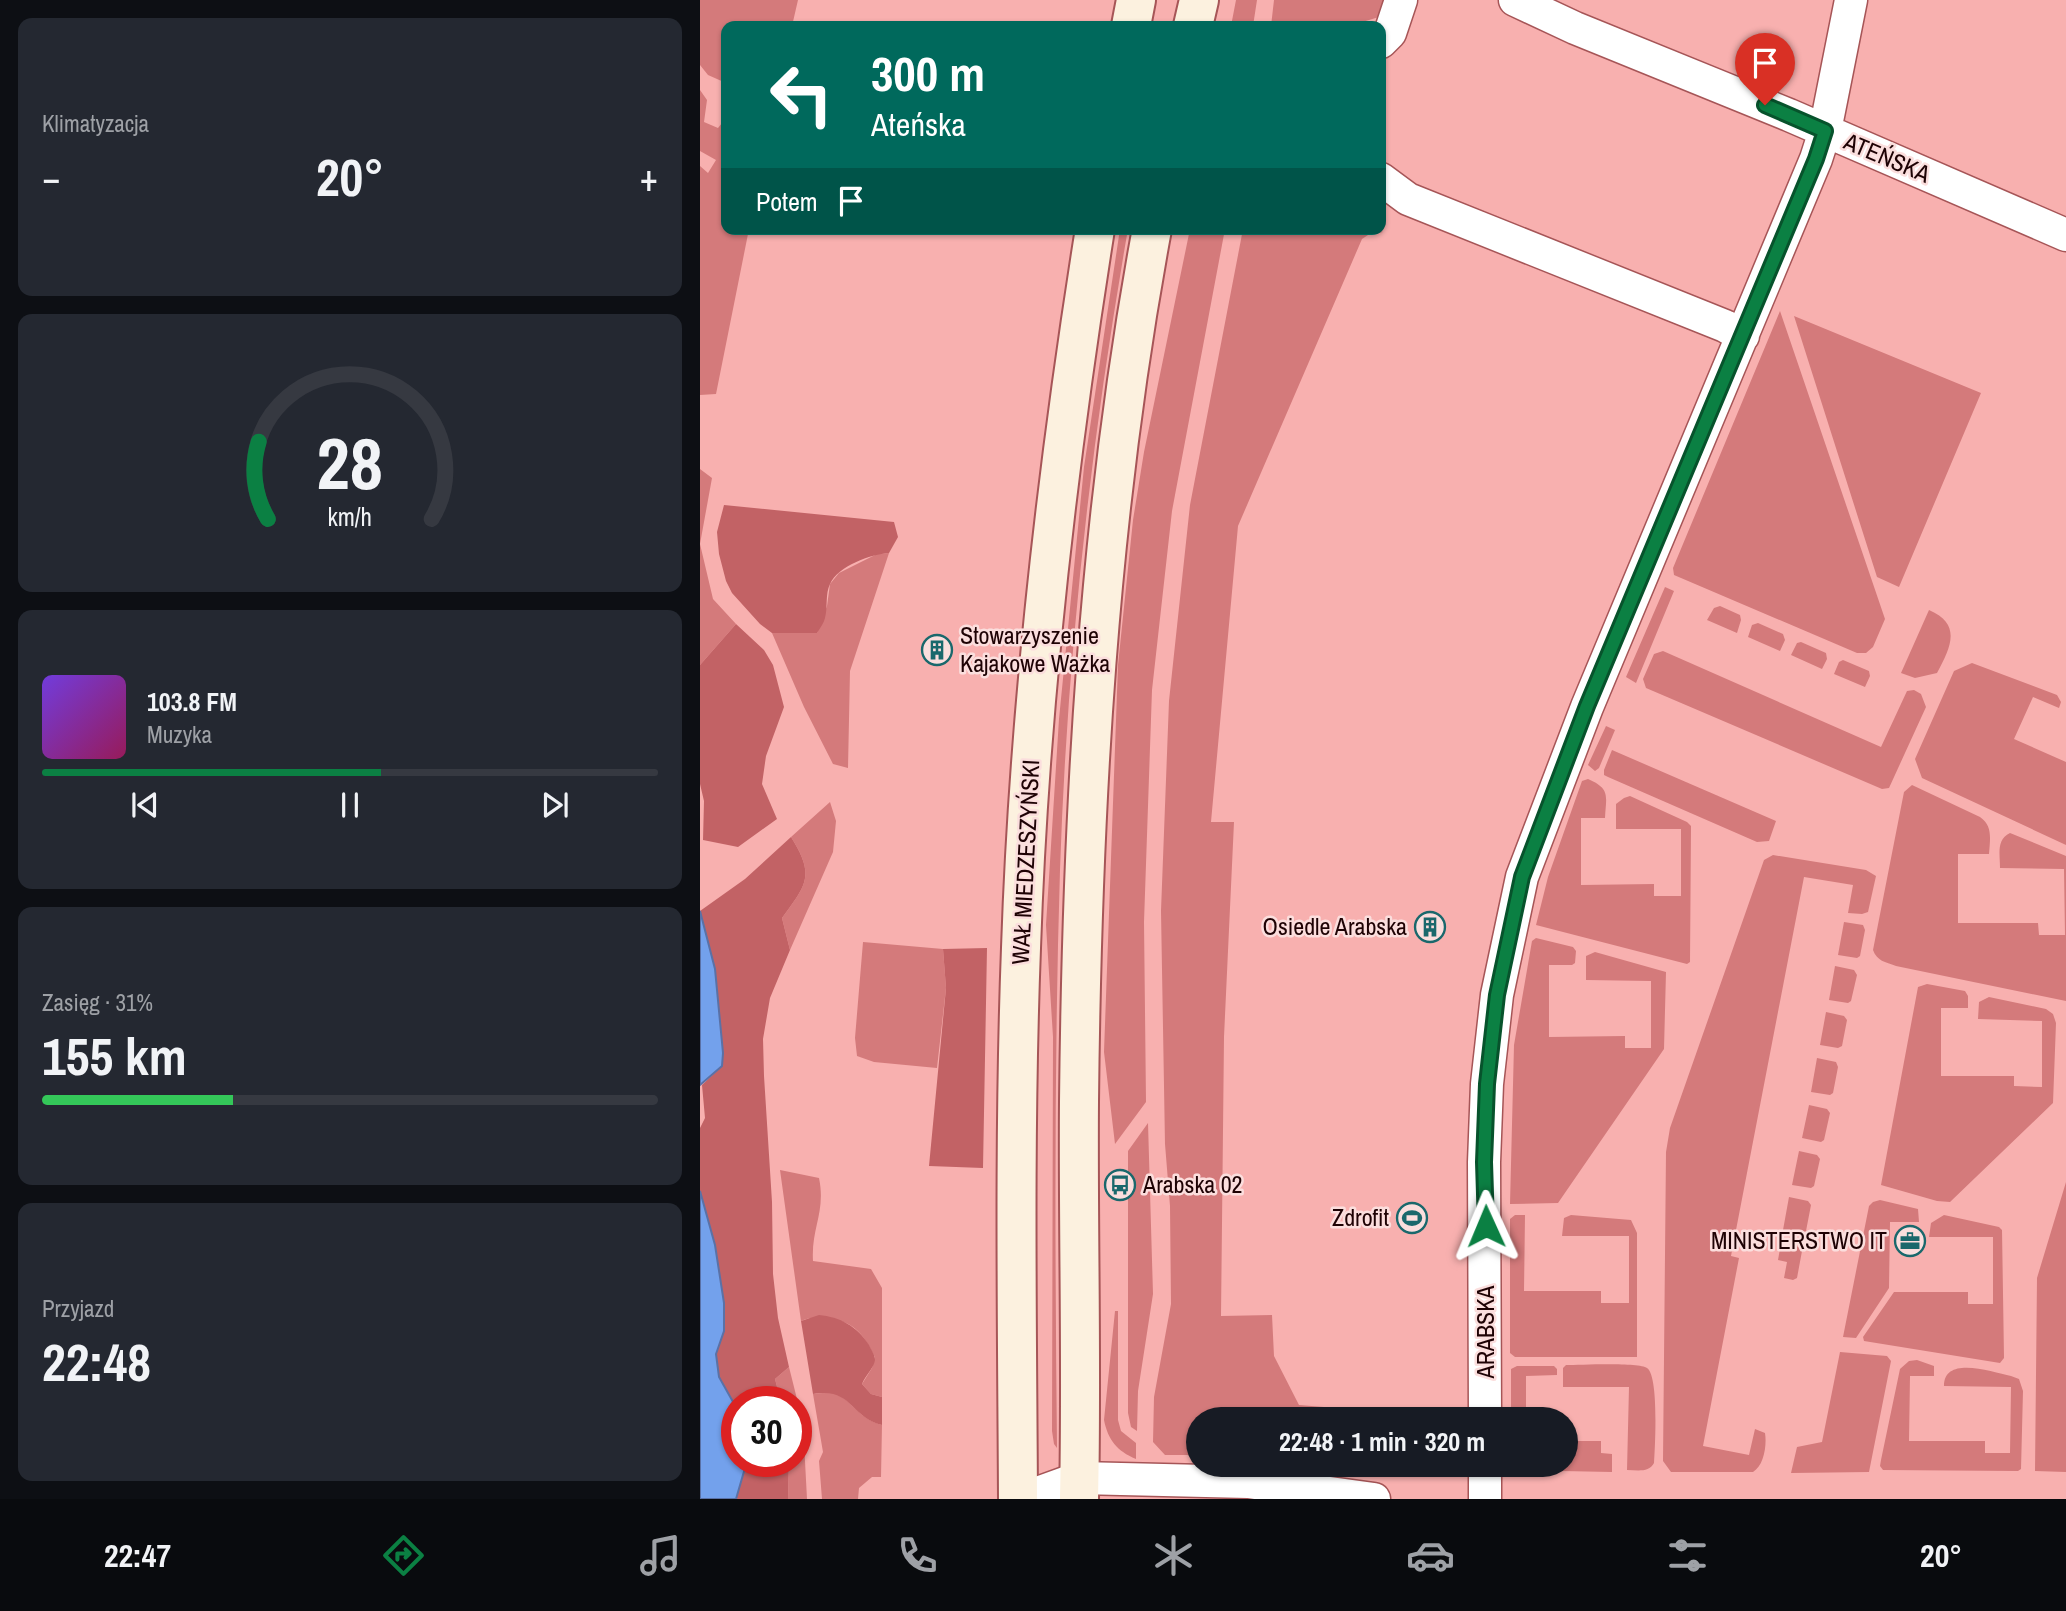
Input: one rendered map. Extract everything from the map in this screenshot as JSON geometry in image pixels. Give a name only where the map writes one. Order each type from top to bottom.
[{"type":"main road","points":[[1132,21],[1136,0]]},
{"type":"main road","points":[[1194,21],[1199,0]]},
{"type":"main road","name":"WAŁ MIEDZESZYŃSKI","points":[[1020,1499],[1016,1146],[1026,844],[1053,528],[1094,235]]},
{"type":"main road","points":[[1079,1488],[1080,1086],[1083,888],[1089,751],[1100,599],[1110,508],[1151,235]]},
{"type":"street","points":[[1386,37],[1390,33],[1401,0]]},
{"type":"street","name":"ATEŃSKA","points":[[1515,0],[1575,28],[1825,131],[2066,235]]},
{"type":"street","name":"ARABSKA","points":[[1485,1407],[1484,1162],[1487,1084],[1497,995],[1522,877],[1587,706],[1816,159],[1825,131],[1850,0]]},
{"type":"street","points":[[1386,183],[1408,199],[1725,326],[1743,337]]},
{"type":"street","points":[[1485,1477],[1485,1499]]},
{"type":"street","points":[[1020,1499],[1079,1488],[1248,1482],[1374,1499]]},
{"type":"shaded area","points":[[700,0],[798,0],[793,21],[721,21],[721,81],[708,75],[700,65]]},
{"type":"shaded area","points":[[1236,0],[1257,0],[1254,21],[1232,21]]},
{"type":"shaded area","points":[[1274,0],[1393,0],[1389,14],[1366,21],[1272,21]]},
{"type":"shaded area","points":[[700,90],[707,100],[704,122],[718,128],[721,124],[721,235],[748,235],[716,394],[700,395],[700,166],[708,173],[716,160],[700,151]]},
{"type":"shaded area","points":[[1119,235],[1127,235],[1092,468],[1075,629],[1063,790],[1056,1086],[1057,1448],[1052,1431],[1053,1037],[1046,925],[1059,719],[1084,467]]},
{"type":"shaded area","points":[[1189,235],[1224,235],[1172,511],[1152,690],[1144,922],[1146,1102],[1115,1144],[1104,1052],[1118,665],[1133,520],[1144,452]]},
{"type":"shaded area","points":[[1242,235],[1368,235],[1362,239],[1238,526],[1211,822],[1234,822],[1224,1037],[1221,1316],[1272,1315],[1274,1356],[1299,1405],[1324,1407],[1186,1407],[1186,1455],[1165,1455],[1153,1442],[1154,1397],[1171,1304],[1161,911],[1169,701],[1190,505]]},
{"type":"shaded area","points":[[1780,311],[1885,619],[1873,647],[1866,653],[1857,653],[1674,575],[1673,568]]},
{"type":"shaded area","points":[[1794,316],[1981,393],[1899,587],[1877,577]]},
{"type":"shaded area","points":[[700,469],[712,478],[700,544]]},
{"type":"shaded area","points":[[724,505],[894,522],[898,537],[889,553],[856,562],[834,578],[828,592],[826,614],[817,633],[772,633],[760,624],[732,593],[726,581],[717,532]]},
{"type":"shaded area","points":[[700,544],[713,599],[736,624],[700,665]]},
{"type":"shaded area","points":[[889,553],[850,671],[848,768],[833,764],[804,707],[772,633],[817,633],[827,606],[830,584],[839,573],[877,554]]},
{"type":"shaded area","points":[[1665,587],[1674,591],[1636,683],[1626,677]]},
{"type":"shaded area","points":[[1720,606],[1740,615],[1737,633],[1707,620],[1714,608]]},
{"type":"shaded area","points":[[1929,610],[1946,622],[1951,637],[1937,673],[1915,678],[1901,673]]},
{"type":"shaded area","points":[[1758,623],[1783,634],[1785,640],[1780,651],[1748,637],[1752,625]]},
{"type":"shaded area","points":[[736,624],[764,650],[773,665],[784,707],[766,756],[762,784],[777,819],[738,847],[703,840],[704,801],[700,784],[700,665]]},
{"type":"shaded area","points":[[1801,642],[1826,653],[1827,659],[1822,669],[1791,655],[1797,643]]},
{"type":"shaded area","points":[[1663,651],[1881,747],[1907,691],[1914,690],[1921,694],[1926,707],[1889,788],[1882,789],[1646,688],[1643,679],[1654,654]]},
{"type":"shaded area","points":[[1843,660],[1869,671],[1870,676],[1865,687],[1834,674],[1839,662]]},
{"type":"shaded area","points":[[1972,663],[2057,695],[2061,702],[2059,708],[2033,697],[2014,739],[2066,762],[2066,845],[1922,778],[1915,759],[1954,671]]},
{"type":"shaded area","points":[[1606,726],[1615,730],[1599,768],[1595,771],[1588,765]]},
{"type":"shaded area","points":[[1612,750],[1776,821],[1769,841],[1757,842],[1604,775]]},
{"type":"shaded area","points":[[1588,779],[1604,790],[1606,804],[1605,818],[1581,818],[1581,885],[1654,884],[1654,896],[1681,896],[1681,829],[1616,829],[1616,804],[1630,796],[1691,826],[1690,962],[1687,964],[1536,925],[1548,877],[1582,781]]},
{"type":"shaded area","points":[[1912,785],[1980,817],[1989,829],[1989,854],[1958,854],[1958,923],[2038,923],[2039,935],[2065,935],[2064,869],[2000,868],[2000,848],[2003,839],[2010,833],[2066,856],[2066,1001],[1896,966],[1877,957],[1873,950],[1904,792]]},
{"type":"shaded area","points":[[830,802],[836,821],[833,852],[790,950],[782,918],[805,879],[803,861],[791,837]]},
{"type":"shaded area","points":[[791,837],[803,861],[805,879],[782,918],[790,950],[770,998],[763,1039],[773,1274],[778,1318],[789,1367],[775,1379],[777,1386],[724,1386],[719,1377],[716,1354],[724,1331],[700,1191],[700,1128],[705,1118],[702,1085],[722,1066],[715,969],[700,911],[745,879]]},
{"type":"shaded area","points":[[1773,855],[1866,870],[1876,876],[1868,912],[1862,914],[1848,913],[1853,885],[1804,877],[1731,1256],[1739,1258],[1703,1446],[1749,1455],[1755,1429],[1765,1433],[1762,1460],[1753,1472],[1671,1472],[1663,1461],[1666,1152],[1670,1128],[1764,860]]},
{"type":"shaded area","points":[[1844,922],[1863,925],[1865,930],[1860,956],[1857,958],[1838,955]]},
{"type":"shaded area","points":[[1536,938],[1573,947],[1576,951],[1575,963],[1572,965],[1549,965],[1549,1037],[1625,1036],[1625,1048],[1651,1048],[1651,981],[1586,980],[1586,956],[1595,952],[1666,972],[1664,1049],[1558,1203],[1510,1204],[1514,1045],[1532,941]]},
{"type":"shaded area","points":[[863,942],[943,949],[946,988],[937,1068],[874,1062],[857,1056],[855,1038]]},
{"type":"shaded area","points":[[987,948],[983,1168],[929,1166],[946,988],[943,949]]},
{"type":"shaded area","points":[[1835,966],[1854,970],[1857,975],[1851,1001],[1848,1003],[1829,1000]]},
{"type":"shaded area","points":[[1927,984],[1965,991],[1968,996],[1968,1008],[1941,1008],[1941,1076],[2014,1076],[2014,1086],[2042,1087],[2042,1021],[1978,1019],[1979,1002],[1989,997],[2046,1009],[2053,1014],[2056,1023],[2053,1103],[1950,1202],[1937,1201],[1881,1185],[1918,987]]},
{"type":"shaded area","points":[[1826,1012],[1844,1016],[1847,1020],[1842,1046],[1838,1048],[1820,1045]]},
{"type":"shaded area","points":[[1817,1058],[1836,1062],[1838,1067],[1833,1093],[1830,1095],[1811,1092]]},
{"type":"shaded area","points":[[1809,1105],[1827,1109],[1830,1113],[1824,1140],[1821,1142],[1802,1138]]},
{"type":"shaded area","points":[[1148,1123],[1153,1294],[1138,1391],[1137,1431],[1131,1427],[1128,1413],[1128,1151]]},
{"type":"shaded area","points":[[1799,1151],[1817,1155],[1820,1159],[1814,1186],[1811,1188],[1792,1185]]},
{"type":"shaded area","points":[[780,1170],[819,1178],[821,1201],[813,1261],[871,1269],[882,1288],[882,1397],[871,1394],[862,1384],[875,1357],[855,1328],[833,1319],[812,1318],[801,1321]]},
{"type":"shaded area","points":[[2066,1182],[2066,1472],[2035,1471],[2037,1278]]},
{"type":"shaded area","points":[[1789,1197],[1808,1201],[1811,1205],[1806,1231],[1802,1233],[1783,1230]]},
{"type":"shaded area","points":[[1880,1200],[1918,1209],[1919,1222],[1890,1222],[1889,1288],[1856,1338],[1843,1337],[1869,1206]]},
{"type":"shaded area","points":[[1515,1215],[1525,1215],[1524,1291],[1601,1291],[1601,1303],[1629,1303],[1629,1236],[1562,1236],[1564,1218],[1571,1215],[1631,1220],[1637,1233],[1637,1357],[1515,1357],[1510,1353],[1510,1219]]},
{"type":"shaded area","points":[[1944,1215],[1999,1227],[2002,1230],[2004,1358],[2000,1363],[1864,1341],[1863,1337],[1894,1292],[1968,1292],[1968,1304],[1993,1304],[1993,1237],[1929,1237],[1931,1223]]},
{"type":"shaded area","points":[[1781,1243],[1799,1247],[1802,1251],[1797,1278],[1793,1280],[1784,1278],[1787,1262],[1778,1260]]},
{"type":"shaded area","points":[[1115,1311],[1118,1311],[1118,1420],[1121,1431],[1136,1443],[1136,1459],[1114,1444],[1104,1420]]},
{"type":"shaded area","points":[[819,1315],[834,1318],[859,1333],[869,1345],[875,1360],[862,1384],[871,1394],[882,1397],[882,1425],[871,1421],[843,1398],[826,1393],[813,1394],[801,1321]]},
{"type":"shaded area","points":[[1840,1352],[1887,1356],[1891,1361],[1869,1472],[1791,1473],[1797,1447],[1822,1442]]},
{"type":"shaded area","points":[[1917,1360],[1934,1366],[1934,1376],[1910,1376],[1909,1441],[1985,1441],[1985,1453],[2010,1453],[2011,1387],[1944,1386],[1946,1377],[1960,1368],[1981,1369],[2011,1376],[2019,1379],[2023,1391],[2021,1469],[1883,1470],[1880,1466],[1881,1460],[1900,1369],[1909,1361]]},
{"type":"shaded area","points":[[1622,1364],[1647,1368],[1651,1374],[1655,1397],[1652,1466],[1642,1470],[1627,1470],[1629,1387],[1563,1387],[1563,1368],[1566,1365]]},
{"type":"shaded area","points":[[1517,1366],[1554,1366],[1557,1375],[1526,1376],[1526,1407],[1511,1407],[1511,1369]]},
{"type":"shaded area","points":[[789,1367],[794,1386],[777,1386],[775,1379]]},
{"type":"shaded area","points":[[831,1392],[844,1398],[866,1418],[882,1425],[881,1477],[872,1477],[859,1488],[858,1499],[822,1499],[819,1461],[823,1452],[813,1394]]},
{"type":"shaded area","points":[[1578,1441],[1601,1441],[1601,1453],[1612,1454],[1612,1472],[1578,1471]]},
{"type":"shaded area","points":[[742,1477],[789,1477],[788,1499],[736,1499]]},
{"type":"shaded area","points":[[789,1477],[806,1477],[807,1499],[788,1499]]},
{"type":"water","points":[[700,911],[715,969],[723,1053],[722,1066],[700,1085]]},
{"type":"water","points":[[700,1191],[715,1245],[724,1303],[724,1331],[716,1354],[719,1377],[724,1386],[721,1386],[721,1477],[742,1477],[736,1499],[700,1499]]},
{"type":"place","name":"Stowarzyszenie Kajakowe Ważka","points":[[937,650]]},
{"type":"place","name":"Osiedle Arabska","points":[[1430,927]]},
{"type":"place","name":"Arabska 02","points":[[1120,1185]]},
{"type":"place","name":"Zdrofit","points":[[1412,1218]]},
{"type":"place","name":"MINISTERSTWO IT","points":[[1910,1241]]},
{"type":"route","points":[[1486,1226],[1484,1162],[1487,1084],[1497,995],[1522,877],[1587,706],[1743,337],[1825,131],[1765,105]]}]
